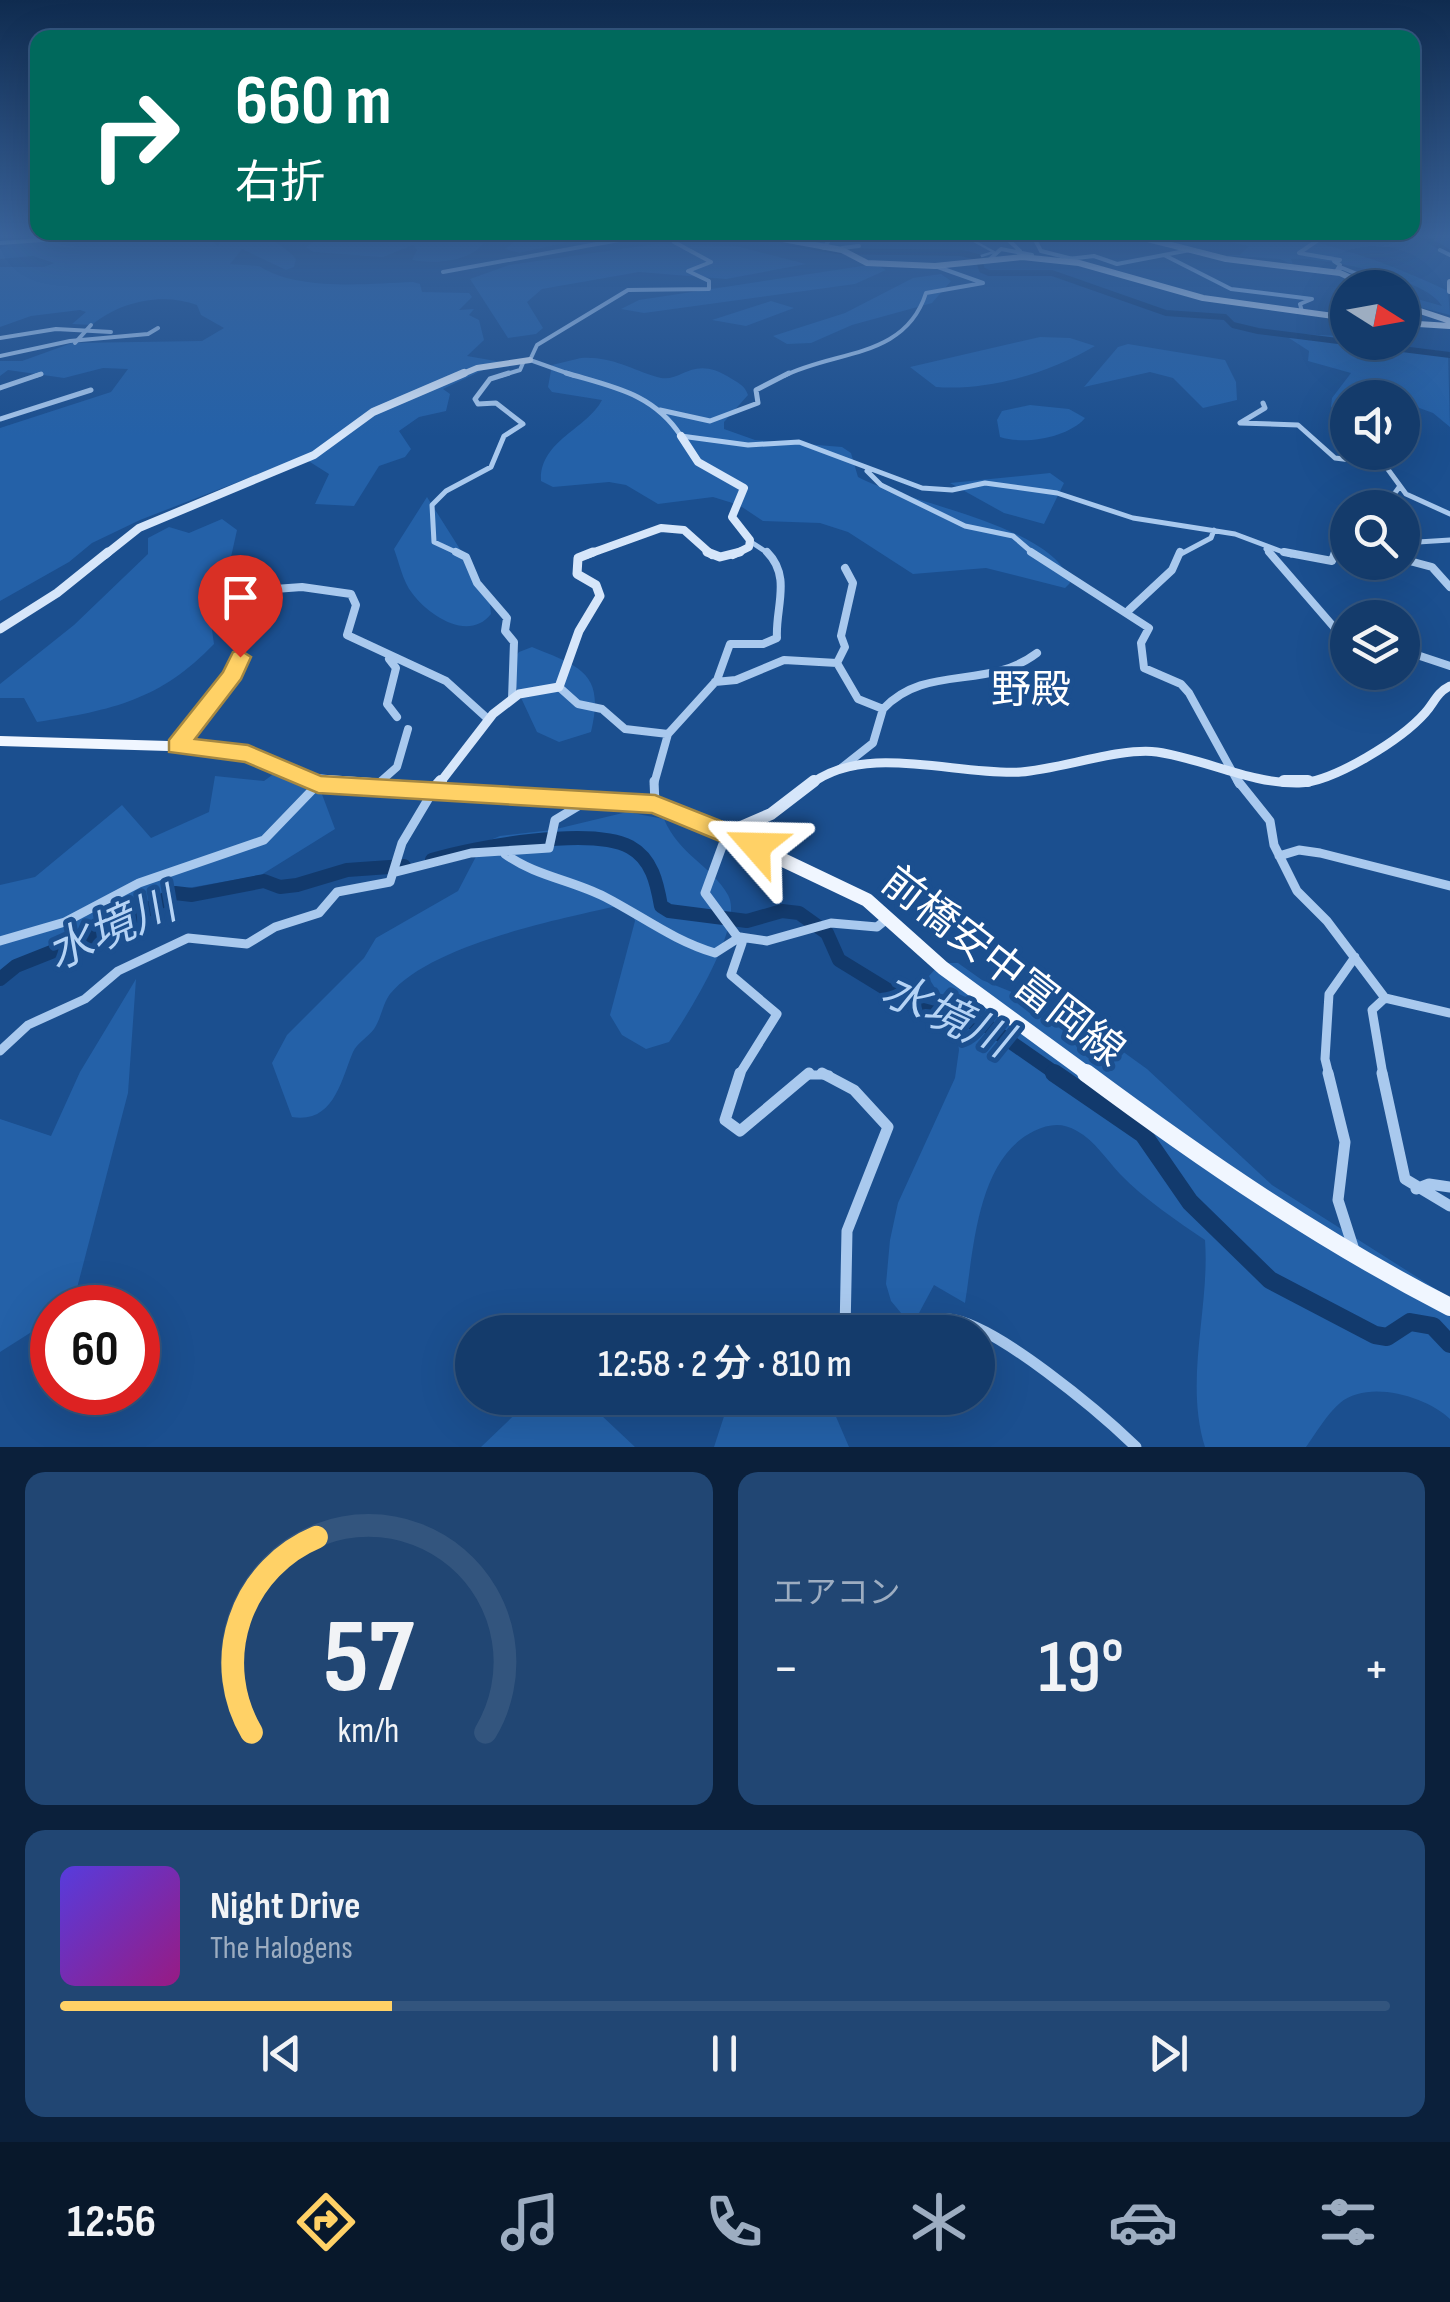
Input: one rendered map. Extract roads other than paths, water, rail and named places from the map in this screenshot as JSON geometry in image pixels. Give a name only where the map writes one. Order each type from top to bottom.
[{"type":"main road","name":"前橋安中富岡線","points":[[0,741],[178,746],[248,754],[318,784],[655,804],[727,832],[844,887],[888,918],[942,968],[1218,1170],[1356,1259],[1450,1306]]},
{"type":"street","points":[[512,699],[514,642],[505,631],[507,618],[477,583],[466,557],[434,542],[432,505],[443,491],[487,472],[500,455],[504,436],[523,424],[496,402],[478,404],[475,399],[487,381],[520,370],[537,345],[609,302]]},
{"type":"street","points":[[660,410],[673,409],[703,420],[720,419],[736,408],[758,403],[756,390],[774,379],[803,366],[864,353],[890,342],[920,312],[923,302]]},
{"type":"street","points":[[1228,302],[1330,316]]},
{"type":"street","points":[[1302,312],[1300,304],[1306,302]]},
{"type":"street","points":[[1420,313],[1450,324]]},
{"type":"street","points":[[1420,323],[1450,324]]},
{"type":"street","points":[[75,343],[92,325]]},
{"type":"street","points":[[0,356],[49,344],[136,335],[158,328]]},
{"type":"street","points":[[0,338],[56,329],[136,335]]},
{"type":"street","points":[[0,629],[57,592],[139,528],[314,455],[362,416],[477,368],[527,361],[612,383],[660,410],[698,462],[744,488],[732,518],[782,571],[783,596],[774,620],[779,632],[772,642],[730,644],[716,682],[668,734],[654,775],[655,804]]},
{"type":"street","points":[[0,388],[41,374]]},
{"type":"street","points":[[0,418],[91,390]]},
{"type":"street","points":[[1263,403],[1264,408],[1240,423],[1298,425],[1314,448],[1349,464],[1384,464],[1412,498],[1450,514]]},
{"type":"street","points":[[681,436],[748,445],[799,442],[867,471],[922,488],[952,490],[986,484],[1057,493],[1133,518],[1214,530],[1264,547],[1330,562]]},
{"type":"street","points":[[867,471],[888,488],[964,526],[1012,536],[1042,559],[1129,610],[1148,628],[1141,643],[1144,668],[1181,684],[1189,693],[1248,799],[1270,821],[1279,856],[1297,891],[1384,998],[1450,1013]]},
{"type":"street","points":[[1397,490],[1400,486]]},
{"type":"street","points":[[558,687],[580,631],[600,596],[596,585],[577,574],[574,564],[581,556],[668,527],[684,530],[695,548],[706,554],[741,553],[751,542]]},
{"type":"street","points":[[1129,610],[1172,570],[1181,550],[1210,538],[1214,530]]},
{"type":"street","points":[[1420,542],[1450,540]]},
{"type":"street","points":[[1264,547],[1330,624]]},
{"type":"street","points":[[1420,564],[1432,568],[1450,586]]},
{"type":"street","points":[[837,663],[845,647],[842,636],[852,594],[852,582],[844,568]]},
{"type":"street","points":[[215,586],[248,591],[302,587],[351,594],[356,605],[347,635],[446,681],[488,719]]},
{"type":"street","points":[[178,746],[238,663],[248,591]]},
{"type":"street","points":[[384,653],[396,666],[386,704],[397,716]]},
{"type":"street","points":[[840,769],[873,743],[883,710],[902,688],[946,677],[984,680],[1000,671],[1020,668],[1037,653]]},
{"type":"street","points":[[1420,656],[1450,666]]},
{"type":"street","points":[[716,682],[735,684],[770,663],[805,658],[837,663]]},
{"type":"street","points":[[837,663],[858,699],[883,710]]},
{"type":"street","points":[[845,1315],[847,1231],[888,1127],[832,1076],[819,1071],[810,1072],[740,1131],[728,1126],[725,1120],[739,1074],[777,1014],[731,975],[741,950],[740,937],[735,928],[717,916],[704,893],[727,832],[771,814],[811,780],[840,769],[912,763],[1020,772],[1154,750],[1300,783],[1342,772],[1424,714],[1438,692],[1450,686]]},
{"type":"street","points":[[0,1050],[28,1024],[84,999],[118,971],[188,938],[247,944],[275,927],[320,912],[337,892],[390,882],[402,843],[434,789],[477,740],[488,719],[530,690],[558,687],[578,704],[602,709],[625,729],[668,734]]},
{"type":"street","points":[[372,787],[392,774],[403,756],[408,729]]},
{"type":"street","points":[[0,941],[65,922],[139,883],[264,840],[318,784]]},
{"type":"street","points":[[396,872],[471,853],[505,854],[550,841],[555,820],[588,800]]},
{"type":"street","points":[[1279,856],[1299,850],[1320,853],[1450,886]]},
{"type":"street","points":[[505,854],[540,876],[590,890],[667,936],[702,950],[715,952],[740,937],[766,941],[830,923],[878,927],[888,918]]},
{"type":"street","points":[[1355,958],[1329,994],[1325,1059],[1345,1142],[1338,1200],[1356,1259]]},
{"type":"street","points":[[1384,998],[1372,1010],[1372,1024],[1405,1178],[1416,1190],[1450,1206]]},
{"type":"street","points":[[1416,1190],[1429,1184],[1450,1187]]},
{"type":"street","points":[[995,1341],[1080,1394],[1136,1447]]},
{"type":"waterway","points":[[1133,302],[1166,313],[1225,317],[1233,325],[1258,331],[1450,355]]},
{"type":"waterway","name":"水境川","points":[[432,860],[561,838],[589,838],[630,847],[648,865],[661,906],[669,911],[747,921],[782,911],[799,913],[827,933],[839,960],[919,1009],[989,1027],[1058,1075]]},
{"type":"waterway","name":"水境川","points":[[0,979],[16,966],[127,922],[175,893],[192,895],[264,881],[280,887],[297,885],[347,870],[404,866]]},
{"type":"waterway","name":"水境川","points":[[1054,1073],[1143,1134],[1190,1202],[1270,1280],[1375,1335],[1387,1337],[1410,1322],[1433,1326],[1450,1344]]},
{"type":"district","name":"野殿","points":[[1031,689]]}]
